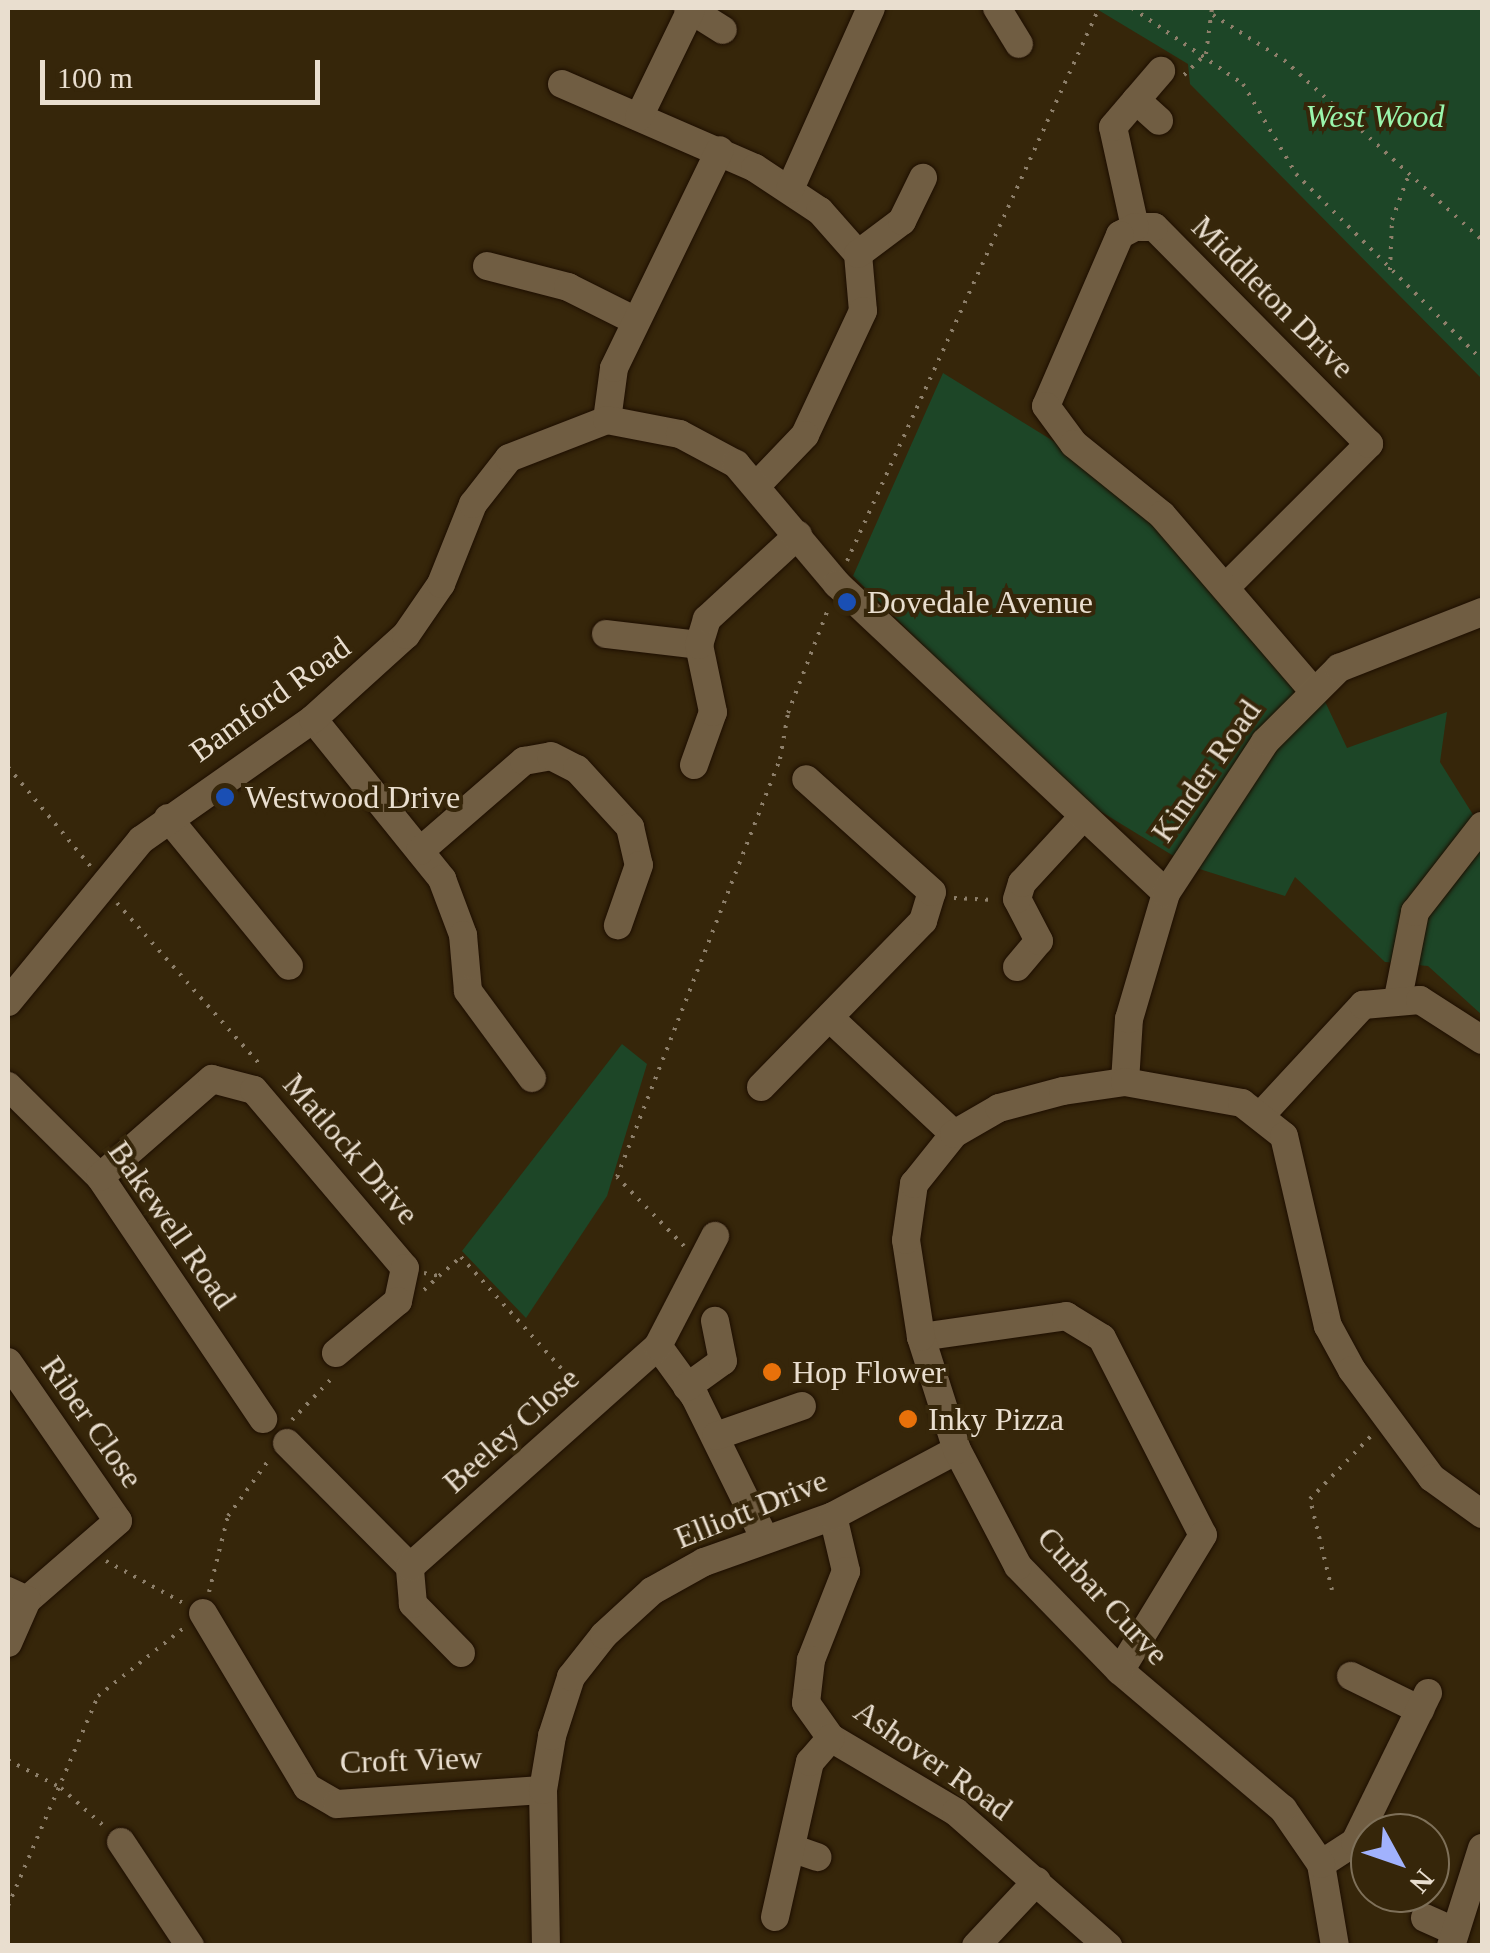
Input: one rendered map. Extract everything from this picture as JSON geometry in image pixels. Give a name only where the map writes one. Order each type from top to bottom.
[{"type":"street","points":[[790,189],[871,8]]},
{"type":"street","points":[[997,8],[1019,44]]},
{"type":"street","points":[[638,118],[689,9],[724,30]]},
{"type":"street","points":[[1160,70],[1113,127],[1111,147],[1134,196],[1135,227],[1120,235],[1046,406],[1074,444],[1162,515],[1311,688]]},
{"type":"street","points":[[562,84],[720,150],[790,189],[858,254],[865,284],[857,324],[804,435],[758,484]]},
{"type":"street","points":[[1136,100],[1159,121]]},
{"type":"street","points":[[720,150],[608,386],[606,420],[680,434],[758,484],[837,584],[1082,820],[1166,893]]},
{"type":"street","points":[[858,254],[902,221],[923,178]]},
{"type":"street","name":"Middleton Drive","points":[[1135,227],[1154,227],[1369,444],[1227,586]]},
{"type":"street","points":[[487,266],[529,266],[636,321]]},
{"type":"street","name":"Bamford Road","points":[[8,1002],[104,883],[168,818],[313,719],[424,613],[473,504],[509,458],[606,420]]},
{"type":"street","points":[[694,765],[713,712],[699,645],[725,594],[798,534]]},
{"type":"street","name":"Kinder Road","points":[[1125,1082],[1129,1019],[1166,893],[1213,814],[1311,688],[1482,612]]},
{"type":"street","points":[[606,634],[699,645]]},
{"type":"street","points":[[313,719],[420,851],[458,914],[474,1005],[532,1078]]},
{"type":"street","points":[[420,851],[524,761],[551,756],[578,769],[630,827],[639,865],[618,925]]},
{"type":"street","points":[[762,1087],[832,1020],[923,921],[932,892],[806,779]]},
{"type":"street","points":[[168,818],[289,966]]},
{"type":"street","points":[[1017,967],[1039,942],[1018,902],[1022,883],[1082,820]]},
{"type":"street","points":[[1398,998],[1415,912],[1482,826]]},
{"type":"street","points":[[1262,1114],[1344,1020],[1398,998],[1448,1013],[1482,1040]]},
{"type":"street","points":[[832,1020],[954,1134]]},
{"type":"street","name":"Matlock Drive","points":[[100,1177],[212,1079],[254,1090],[405,1268],[398,1301],[336,1353]]},
{"type":"street","points":[[1125,1082],[1218,1096],[1262,1114],[1284,1136],[1328,1326],[1384,1425],[1432,1478],[1482,1514]]},
{"type":"street","name":"Curbar Curve","points":[[1125,1082],[999,1108],[954,1134],[914,1184],[906,1240],[922,1336],[957,1450],[1018,1566],[1120,1671],[1283,1809],[1320,1864],[1335,1946]]},
{"type":"street","name":"Bakewell Road","points":[[8,1086],[100,1177],[276,1435]]},
{"type":"street","name":"Beeley Close","points":[[410,1567],[658,1346],[715,1236]]},
{"type":"street","points":[[922,1336],[1066,1316],[1102,1338],[1204,1536],[1120,1671]]},
{"type":"street","points":[[688,1387],[723,1361],[714,1320]]},
{"type":"street","points":[[658,1346],[688,1387],[716,1436],[765,1539]]},
{"type":"street","name":"Riber Close","points":[[8,1362],[118,1522],[17,1595],[8,1643]]},
{"type":"street","points":[[716,1436],[802,1406]]},
{"type":"street","points":[[276,1435],[410,1567],[413,1604],[461,1653]]},
{"type":"street","name":"Elliott Drive","points":[[546,1946],[543,1790],[571,1677],[604,1635],[652,1591],[765,1539],[832,1516],[957,1450]]},
{"type":"street","name":"Ashover Road","points":[[832,1516],[846,1572],[811,1660],[806,1704],[832,1738],[956,1812],[1108,1946]]},
{"type":"street","name":"Croft View","points":[[203,1613],[307,1787],[337,1804],[543,1790]]},
{"type":"street","points":[[1320,1864],[1355,1842],[1424,1701],[1350,1676]]},
{"type":"street","points":[[775,1917],[804,1853],[810,1762],[832,1738]]},
{"type":"street","points":[[122,1842],[190,1946]]},
{"type":"street","points":[[1442,1931],[1479,1857]]},
{"type":"street","points":[[976,1946],[1037,1881]]},
{"type":"path","points":[[702,1264],[617,1177],[780,759],[788,713],[837,584],[1099,8]]},
{"type":"path","points":[[1132,8],[1206,54],[1243,84],[1296,174],[1482,360]]},
{"type":"path","points":[[1191,76],[1206,54],[1212,8]]},
{"type":"path","points":[[1213,16],[1284,60],[1408,177],[1482,240]]},
{"type":"path","points":[[1390,270],[1392,220],[1408,177]]},
{"type":"path","points":[[8,766],[264,1069],[254,1090]]},
{"type":"path","points":[[929,900],[1018,902]]},
{"type":"path","points":[[405,1268],[439,1276],[461,1257],[593,1404]]},
{"type":"path","points":[[8,1906],[98,1696],[203,1613],[228,1516],[276,1435],[343,1367],[336,1353]]},
{"type":"path","points":[[1332,1590],[1310,1499],[1384,1425]]},
{"type":"path","points":[[86,1545],[203,1613]]},
{"type":"path","points":[[8,1760],[61,1788],[122,1842]]},
{"type":"green space","name":"West Wood","points":[[1095,8],[1482,8],[1482,379],[1190,84],[1188,64]]},
{"type":"green space","points":[[943,373],[1063,447],[1156,526],[1320,691],[1347,748],[1447,712],[1440,762],[1482,829],[1482,1015],[1428,966],[1385,962],[1295,877],[1285,896],[1190,866],[1077,797],[853,576]]},
{"type":"green space","points":[[622,1044],[647,1064],[607,1196],[526,1318],[462,1251]]},
{"type":"place","name":"Dovedale Avenue","points":[[847,602]]},
{"type":"place","name":"Westwood Drive","points":[[225,797]]},
{"type":"place","name":"Hop Flower","points":[[772,1372]]},
{"type":"place","name":"Inky Pizza","points":[[908,1419]]}]
